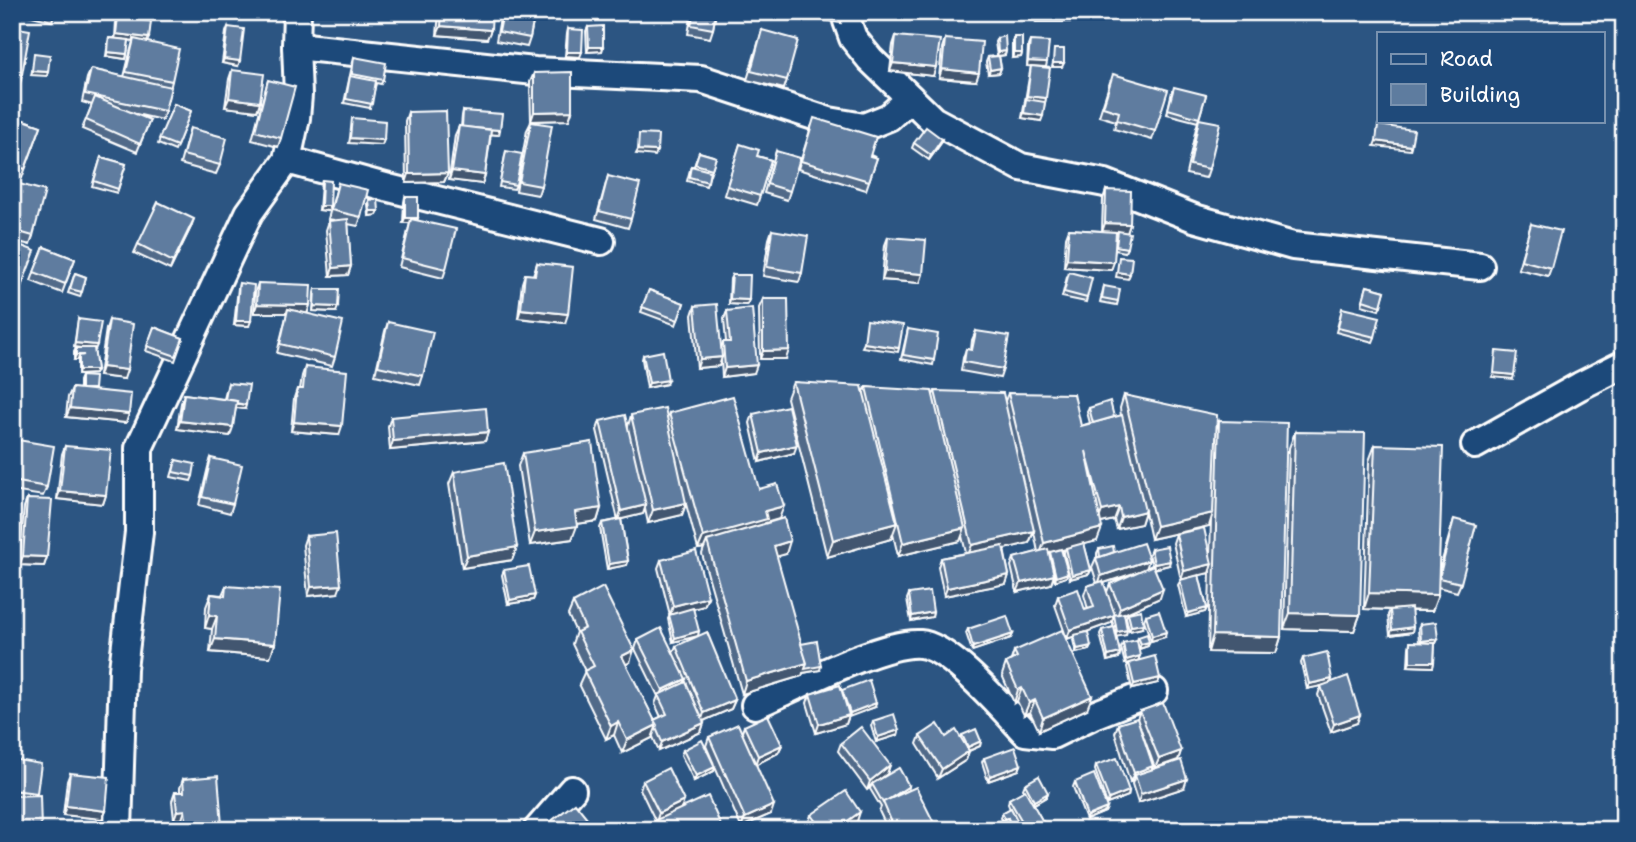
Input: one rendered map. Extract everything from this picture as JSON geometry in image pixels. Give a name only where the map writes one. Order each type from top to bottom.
[{"type":"street","points":[[118,830],[122,669],[139,532],[139,448],[249,213],[287,159],[297,107],[297,12]]},
{"type":"street","points":[[849,12],[847,21],[853,38],[870,59],[933,120],[1021,167],[1105,183],[1194,218],[1293,246],[1480,266]]},
{"type":"street","points":[[296,46],[535,71],[701,79],[829,121],[864,127],[890,117],[910,98]]},
{"type":"street","points":[[287,159],[389,188],[601,241]]},
{"type":"street","points":[[1475,444],[1624,365]]},
{"type":"street","points":[[755,705],[882,650],[920,644],[942,652],[975,681],[1025,733],[1052,735],[1154,691]]},
{"type":"street","points":[[537,830],[572,790]]},
{"type":"building","points":[[442,12],[492,12],[491,30],[441,26]]},
{"type":"building","points":[[503,12],[535,12],[530,38],[499,32]]},
{"type":"building","points":[[694,12],[716,12],[713,29],[691,25]]},
{"type":"building","points":[[1086,12],[1086,13],[1040,13]]},
{"type":"building","points":[[118,17],[151,21],[149,38],[116,34]]},
{"type":"building","points":[[603,26],[603,47],[589,47],[588,27]]},
{"type":"building","points":[[12,27],[30,30],[21,80],[12,79]]},
{"type":"building","points":[[228,27],[244,29],[240,61],[224,59]]},
{"type":"building","points":[[568,29],[583,30],[582,52],[567,52]]},
{"type":"building","points":[[762,30],[798,40],[787,80],[751,71]]},
{"type":"building","points":[[896,36],[940,40],[936,67],[893,63]]},
{"type":"building","points":[[1005,36],[1006,51],[998,52],[997,38]]},
{"type":"building","points":[[1014,37],[1022,37],[1022,53],[1014,53]]},
{"type":"building","points":[[109,38],[129,40],[127,54],[108,52]]},
{"type":"building","points":[[134,39],[179,49],[172,81],[126,72]]},
{"type":"building","points":[[945,39],[982,42],[979,73],[942,69]]},
{"type":"building","points":[[1030,41],[1049,42],[1047,62],[1028,61]]},
{"type":"building","points":[[1054,49],[1064,49],[1064,63],[1053,63]]},
{"type":"building","points":[[34,53],[50,55],[48,72],[32,71]]},
{"type":"building","points":[[999,56],[1001,68],[990,70],[988,57]]},
{"type":"building","points":[[354,57],[386,63],[383,80],[352,74]]},
{"type":"building","points":[[1031,66],[1050,68],[1046,98],[1027,96]]},
{"type":"building","points":[[91,69],[171,87],[165,111],[85,94]]},
{"type":"building","points":[[232,70],[264,74],[260,102],[229,98]]},
{"type":"building","points":[[572,72],[572,111],[534,112],[534,73]]},
{"type":"building","points":[[1113,74],[1168,90],[1155,131],[1117,120],[1119,112],[1103,107]]},
{"type":"building","points":[[350,76],[376,81],[372,104],[346,99]]},
{"type":"building","points":[[268,80],[295,87],[281,138],[255,131]]},
{"type":"building","points":[[1174,87],[1206,95],[1199,118],[1168,109]]},
{"type":"building","points":[[95,97],[150,120],[140,144],[86,120]]},
{"type":"building","points":[[1026,99],[1045,102],[1043,116],[1024,113]]},
{"type":"building","points":[[174,104],[191,111],[177,146],[159,139]]},
{"type":"building","points":[[446,111],[448,173],[409,174],[408,112]]},
{"type":"building","points":[[463,111],[502,114],[500,130],[462,127]]},
{"type":"building","points":[[12,116],[41,126],[25,169],[12,165]]},
{"type":"building","points":[[352,118],[385,121],[384,140],[350,138]]},
{"type":"building","points":[[814,118],[876,137],[870,156],[877,158],[869,181],[801,161]]},
{"type":"building","points":[[1199,119],[1220,123],[1209,169],[1190,165]]},
{"type":"building","points":[[531,122],[552,125],[541,186],[519,182]]},
{"type":"building","points":[[1378,125],[1414,130],[1411,146],[1376,141]]},
{"type":"building","points":[[459,126],[491,130],[485,175],[452,171]]},
{"type":"building","points":[[926,127],[942,139],[931,155],[914,143]]},
{"type":"building","points":[[190,128],[227,138],[220,165],[183,155]]},
{"type":"building","points":[[639,134],[658,135],[657,151],[638,150]]},
{"type":"building","points":[[740,144],[759,150],[757,156],[771,160],[760,196],[727,186]]},
{"type":"building","points":[[506,151],[522,154],[516,185],[500,182]]},
{"type":"building","points":[[776,151],[800,158],[790,191],[767,184]]},
{"type":"building","points":[[699,152],[716,157],[712,169],[695,164]]},
{"type":"building","points":[[101,157],[126,164],[118,189],[94,181]]},
{"type":"building","points":[[691,166],[710,171],[708,182],[689,177]]},
{"type":"building","points":[[608,176],[640,184],[631,219],[599,211]]},
{"type":"building","points":[[322,180],[331,181],[330,206],[321,206]]},
{"type":"building","points":[[12,182],[45,191],[33,236],[12,230]]},
{"type":"building","points":[[338,183],[368,190],[361,217],[331,210]]},
{"type":"building","points":[[1106,190],[1131,191],[1130,224],[1105,223]]},
{"type":"building","points":[[405,197],[418,197],[418,218],[405,218]]},
{"type":"building","points":[[378,199],[379,211],[370,211],[369,200]]},
{"type":"building","points":[[158,202],[194,219],[173,262],[138,244]]},
{"type":"building","points":[[348,219],[351,266],[333,268],[329,221]]},
{"type":"building","points":[[411,219],[456,229],[446,269],[402,258]]},
{"type":"building","points":[[1531,224],[1561,231],[1551,268],[1521,260]]},
{"type":"building","points":[[1069,229],[1116,232],[1114,262],[1067,259]]},
{"type":"building","points":[[772,230],[808,236],[802,273],[767,267]]},
{"type":"building","points":[[1118,231],[1130,233],[1127,248],[1116,246]]},
{"type":"building","points":[[888,237],[926,240],[923,274],[885,271]]},
{"type":"building","points":[[12,242],[35,251],[14,305],[12,304]]},
{"type":"building","points":[[44,247],[75,259],[65,284],[34,272]]},
{"type":"building","points":[[1119,257],[1132,258],[1130,274],[1117,272]]},
{"type":"building","points":[[537,263],[573,267],[568,314],[521,309],[525,274],[535,275]]},
{"type":"building","points":[[1069,272],[1092,278],[1087,298],[1064,292]]},
{"type":"building","points":[[75,273],[86,277],[82,292],[70,289]]},
{"type":"building","points":[[732,275],[750,275],[749,300],[730,299]]},
{"type":"building","points":[[239,283],[254,285],[251,321],[236,321]]},
{"type":"building","points":[[258,283],[311,285],[310,305],[257,304]]},
{"type":"building","points":[[1104,286],[1120,289],[1118,301],[1102,298]]},
{"type":"building","points":[[1367,286],[1385,291],[1381,306],[1363,300]]},
{"type":"building","points":[[315,289],[339,289],[338,307],[314,306]]},
{"type":"building","points":[[649,290],[684,303],[678,320],[642,307]]},
{"type":"building","points":[[763,299],[788,299],[789,350],[763,351]]},
{"type":"building","points":[[717,304],[722,357],[700,359],[695,306]]},
{"type":"building","points":[[752,308],[757,365],[725,368],[723,342],[730,342],[727,311]]},
{"type":"building","points":[[1342,308],[1380,317],[1375,337],[1338,328]]},
{"type":"building","points":[[288,309],[343,322],[335,357],[280,344]]},
{"type":"building","points":[[78,319],[101,322],[97,345],[75,343]]},
{"type":"building","points":[[109,320],[133,324],[127,370],[102,367]]},
{"type":"building","points":[[867,320],[903,325],[899,348],[864,343]]},
{"type":"building","points":[[388,322],[433,332],[423,376],[378,366]]},
{"type":"building","points":[[154,327],[183,338],[176,356],[147,346]]},
{"type":"building","points":[[908,329],[938,334],[934,360],[903,355]]},
{"type":"building","points":[[976,331],[1009,336],[1003,369],[964,362],[966,349],[972,350]]},
{"type":"building","points":[[76,348],[94,348],[97,370],[79,370],[79,356],[84,355],[76,355]]},
{"type":"building","points":[[663,351],[668,380],[649,383],[643,355]]},
{"type":"building","points":[[1496,351],[1517,353],[1514,375],[1494,373]]},
{"type":"building","points":[[305,367],[347,371],[342,426],[294,422],[297,389],[303,389]]},
{"type":"building","points":[[81,376],[95,377],[94,389],[81,389]]},
{"type":"building","points":[[793,382],[862,386],[897,523],[833,540]]},
{"type":"building","points":[[228,383],[249,385],[246,405],[225,399]]},
{"type":"building","points":[[866,387],[932,391],[965,528],[903,543]]},
{"type":"building","points":[[72,388],[131,394],[129,414],[70,408]]},
{"type":"building","points":[[935,391],[1003,393],[1034,531],[972,545]]},
{"type":"building","points":[[1008,393],[1074,394],[1081,426],[1122,415],[1145,511],[1121,517],[1119,507],[1102,511],[1086,451],[1102,528],[1044,543]]},
{"type":"building","points":[[184,394],[237,401],[233,427],[180,421]]},
{"type":"building","points":[[1124,395],[1217,415],[1213,513],[1156,526]]},
{"type":"building","points":[[733,396],[759,489],[777,484],[784,506],[765,511],[767,519],[703,537],[669,413]]},
{"type":"building","points":[[1110,401],[1114,417],[1093,423],[1089,408]]},
{"type":"building","points":[[788,406],[797,445],[762,453],[753,414]]},
{"type":"building","points":[[486,408],[488,432],[393,441],[391,417]]},
{"type":"building","points":[[665,408],[686,503],[653,510],[631,415]]},
{"type":"building","points":[[625,415],[646,505],[621,511],[600,421]]},
{"type":"building","points":[[1219,421],[1287,423],[1281,637],[1213,635]]},
{"type":"building","points":[[1295,432],[1365,433],[1360,615],[1290,613]]},
{"type":"building","points":[[12,439],[54,446],[47,487],[12,481]]},
{"type":"building","points":[[592,442],[601,508],[575,512],[577,526],[535,532],[523,453]]},
{"type":"building","points":[[1375,445],[1443,447],[1438,595],[1369,593]]},
{"type":"building","points":[[65,446],[111,450],[106,495],[60,491]]},
{"type":"building","points":[[211,458],[242,465],[233,504],[202,497]]},
{"type":"building","points":[[176,460],[195,464],[193,476],[173,472]]},
{"type":"building","points":[[504,463],[517,547],[467,556],[454,472]]},
{"type":"building","points":[[27,499],[52,500],[47,557],[23,556]]},
{"type":"building","points":[[784,518],[790,541],[774,546],[807,663],[746,681],[707,541]]},
{"type":"building","points":[[621,519],[628,561],[609,564],[602,523]]},
{"type":"building","points":[[1454,519],[1476,525],[1461,583],[1439,578]]},
{"type":"building","points":[[1204,528],[1212,564],[1184,571],[1176,534]]},
{"type":"building","points":[[336,533],[341,585],[311,587],[306,536]]},
{"type":"building","points":[[12,538],[18,539],[12,580]]},
{"type":"building","points":[[1084,543],[1091,570],[1072,575],[1066,548]]},
{"type":"building","points":[[1143,543],[1149,560],[1101,576],[1096,558]]},
{"type":"building","points":[[1003,546],[1009,575],[947,588],[941,558]]},
{"type":"building","points":[[1113,546],[1114,552],[1100,557],[1099,549]]},
{"type":"building","points":[[1167,546],[1170,561],[1154,564],[1151,549]]},
{"type":"building","points":[[1048,549],[1054,575],[1021,583],[1014,558]]},
{"type":"building","points":[[1061,549],[1068,573],[1056,577],[1050,552]]},
{"type":"building","points":[[696,551],[708,597],[673,606],[661,560]]},
{"type":"building","points":[[1153,565],[1163,589],[1120,608],[1110,584]]},
{"type":"building","points":[[529,566],[535,595],[510,600],[504,570]]},
{"type":"building","points":[[1199,575],[1207,608],[1188,613],[1180,580]]},
{"type":"building","points":[[1103,581],[1115,615],[1070,630],[1058,596],[1078,589],[1085,610],[1094,607],[1087,586]]},
{"type":"building","points":[[226,586],[280,590],[275,644],[215,639],[217,616],[209,615],[211,594],[225,596]]},
{"type":"building","points":[[603,587],[634,650],[622,656],[657,725],[627,740],[618,722],[611,726],[584,671],[594,666],[577,632],[585,628],[573,603]]},
{"type":"building","points":[[930,591],[933,612],[912,616],[909,594]]},
{"type":"building","points":[[693,608],[699,631],[675,638],[669,615]]},
{"type":"building","points":[[1411,608],[1413,627],[1392,630],[1390,610]]},
{"type":"building","points":[[1141,610],[1143,624],[1131,626],[1128,613]]},
{"type":"building","points":[[1159,611],[1166,632],[1152,636],[1146,615]]},
{"type":"building","points":[[1124,613],[1127,630],[1117,632],[1114,615]]},
{"type":"building","points":[[1007,616],[1013,634],[973,647],[968,629]]},
{"type":"building","points":[[1436,622],[1438,639],[1421,641],[1420,624]]},
{"type":"building","points":[[1114,627],[1120,653],[1108,656],[1102,630]]},
{"type":"building","points":[[661,628],[686,679],[663,690],[638,640]]},
{"type":"building","points":[[1062,630],[1092,696],[1043,718],[1035,700],[1029,703],[1022,688],[1018,690],[1006,663],[1017,657],[1014,651]]},
{"type":"building","points":[[707,632],[735,700],[704,713],[676,646]]},
{"type":"building","points":[[1088,632],[1091,646],[1077,649],[1074,635]]},
{"type":"building","points":[[1147,634],[1149,642],[1141,644],[1138,637]]},
{"type":"building","points":[[1137,640],[1140,656],[1126,660],[1123,643]]},
{"type":"building","points":[[817,641],[821,666],[805,669],[807,663],[801,644]]},
{"type":"building","points":[[1410,642],[1435,643],[1434,662],[1410,662]]},
{"type":"building","points":[[1327,652],[1332,679],[1309,684],[1303,658]]},
{"type":"building","points":[[1155,656],[1160,678],[1134,684],[1129,663]]},
{"type":"building","points":[[1348,676],[1360,715],[1334,724],[1321,686]]},
{"type":"building","points":[[869,680],[876,703],[850,713],[842,690]]},
{"type":"building","points":[[686,682],[704,723],[662,742],[654,720],[667,714],[658,695]]},
{"type":"building","points":[[840,685],[849,715],[819,724],[810,694]]},
{"type":"building","points":[[1163,703],[1181,751],[1159,759],[1140,711]]},
{"type":"building","points":[[894,714],[899,730],[878,737],[873,721]]},
{"type":"building","points":[[768,715],[782,745],[758,756],[744,726]]},
{"type":"building","points":[[1137,718],[1153,766],[1134,773],[1118,724]]},
{"type":"building","points":[[738,724],[774,805],[745,818],[709,737]]},
{"type":"building","points":[[938,724],[946,737],[956,730],[969,751],[942,769],[920,736]]},
{"type":"building","points":[[861,727],[890,765],[870,781],[841,743]]},
{"type":"building","points":[[976,729],[981,741],[968,747],[962,735]]},
{"type":"building","points":[[702,740],[715,767],[696,776],[683,750]]},
{"type":"building","points":[[1015,747],[1021,765],[990,776],[984,758]]},
{"type":"building","points":[[1117,758],[1129,791],[1109,799],[1096,765]]},
{"type":"building","points":[[12,759],[41,764],[37,793],[12,790]]},
{"type":"building","points":[[1181,760],[1187,779],[1141,794],[1135,775]]},
{"type":"building","points":[[668,768],[684,801],[659,813],[643,781]]},
{"type":"building","points":[[899,768],[909,786],[883,803],[872,784]]},
{"type":"building","points":[[70,773],[109,777],[106,811],[66,806]]},
{"type":"building","points":[[1094,774],[1107,808],[1087,816],[1075,782]]},
{"type":"building","points":[[218,776],[222,825],[187,828],[185,810],[177,811],[175,792],[184,792],[183,779]]},
{"type":"building","points":[[1039,776],[1048,793],[1034,801],[1025,784]]},
{"type":"building","points":[[916,787],[934,823],[920,830],[895,830],[883,802]]},
{"type":"building","points":[[1025,790],[1046,827],[1042,830],[1027,830],[1009,799]]},
{"type":"building","points":[[846,791],[860,812],[835,830],[822,830],[811,815]]},
{"type":"building","points":[[40,795],[41,830],[12,830],[12,796]]},
{"type":"building","points":[[708,796],[722,828],[660,830],[656,820]]},
{"type":"building","points":[[575,803],[592,824],[584,830],[556,830],[550,822]]},
{"type":"building","points":[[1011,808],[1022,830],[1011,830],[1008,818],[1005,819],[1002,813]]},
{"type":"building","points":[[1008,818],[1011,830],[971,830]]}]
